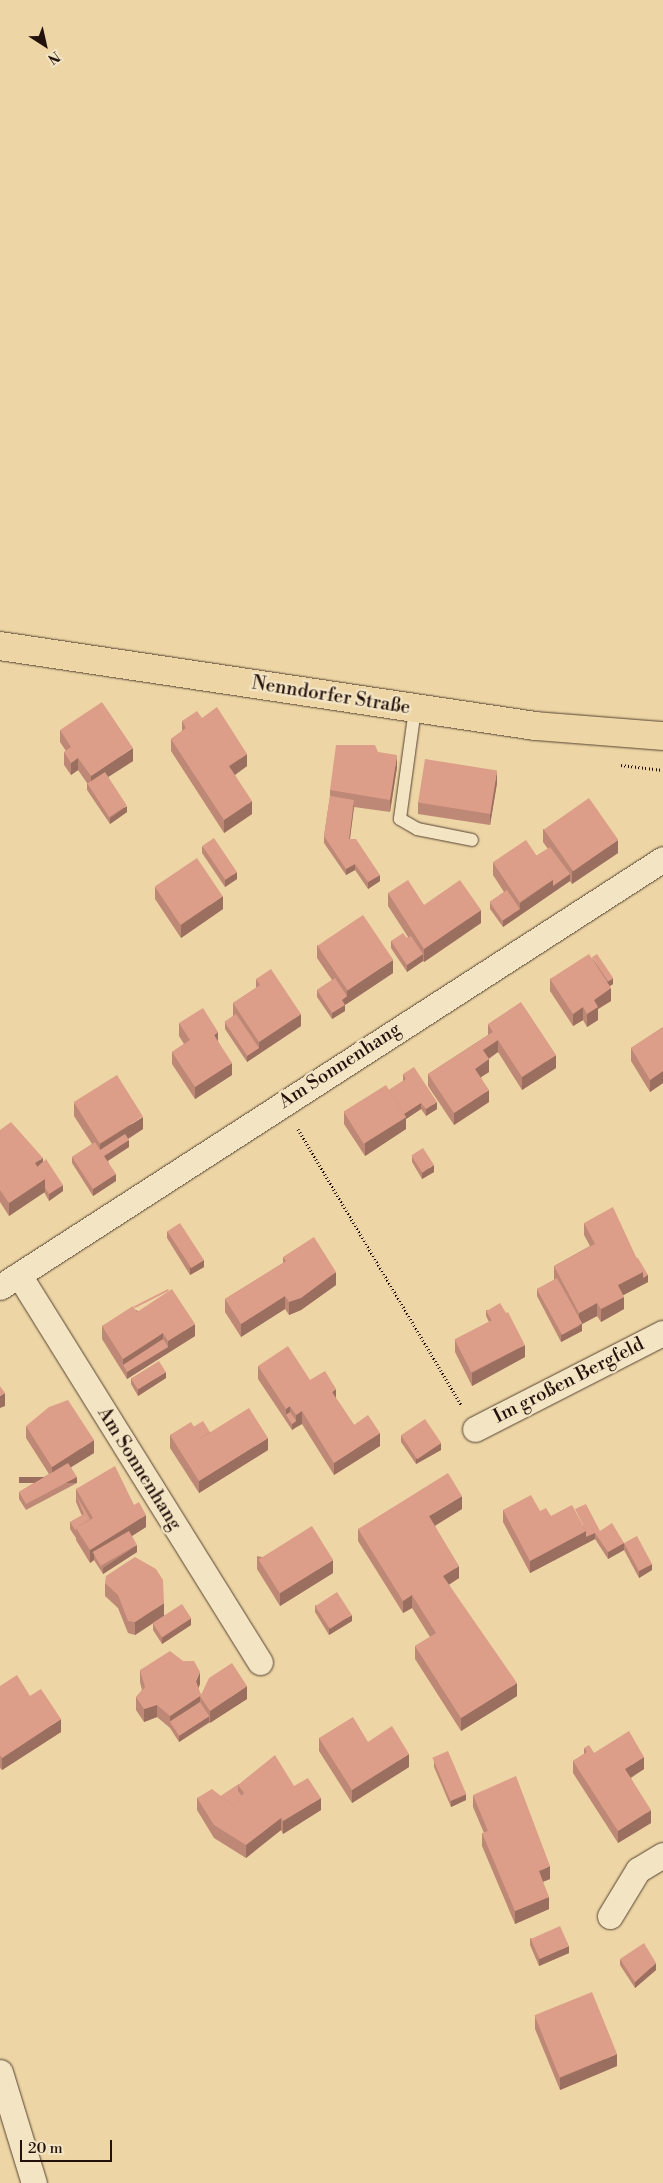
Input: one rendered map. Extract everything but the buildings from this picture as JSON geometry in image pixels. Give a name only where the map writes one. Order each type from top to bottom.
[{"type":"main road","name":"Nenndorfer Straße","points":[[0,646],[415,709],[597,734],[663,736]]},
{"type":"street","name":"Am Sonnenhang","points":[[260,1662],[9,1281],[281,1103],[663,859]]},
{"type":"street","name":"Im großen Bergfeld","points":[[475,1429],[663,1333]]},
{"type":"street","points":[[610,1916],[638,1870],[663,1855]]},
{"type":"street","points":[[0,2072],[34,2183]]},
{"type":"lane","points":[[415,709],[400,819],[417,829],[472,840]]},
{"type":"path","points":[[281,1103],[475,1429]]}]
